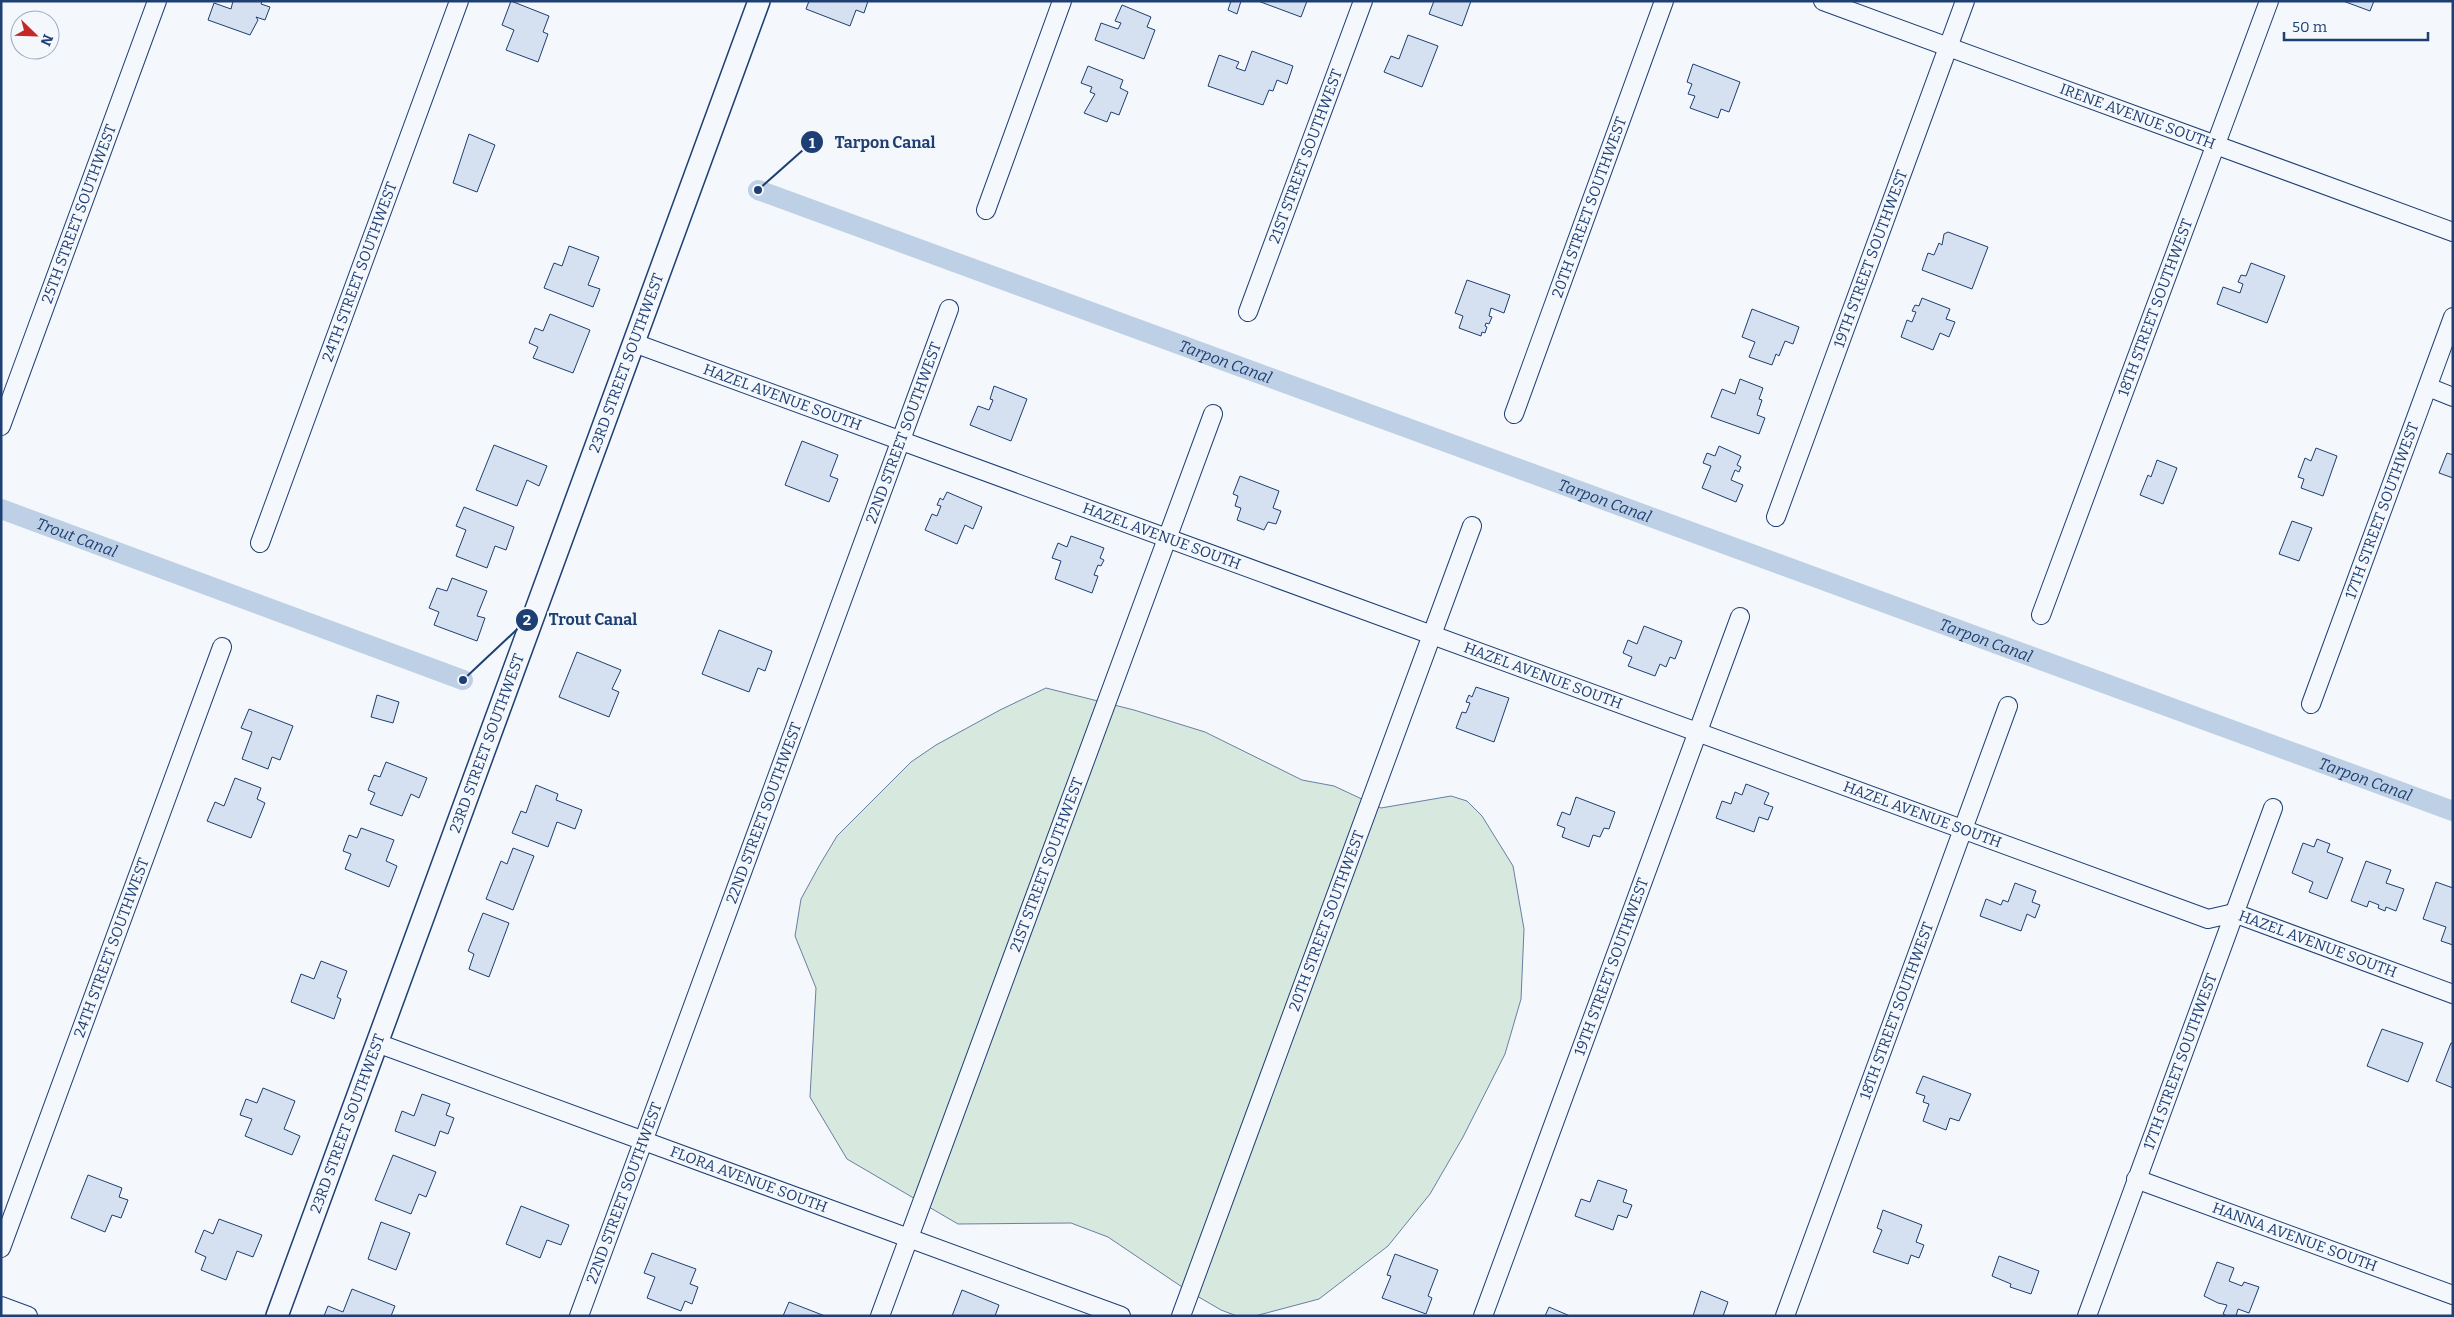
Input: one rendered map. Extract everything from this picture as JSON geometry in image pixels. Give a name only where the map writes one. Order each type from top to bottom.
[{"type":"street","name":"25TH STREET SOUTHWEST","points":[[1,426],[157,1]]},
{"type":"street","name":"24TH STREET SOUTHWEST","points":[[260,543],[459,1]]},
{"type":"street","name":"23RD STREET SOUTHWEST","points":[[277,1316],[759,1]]},
{"type":"street","points":[[986,210],[1062,1]]},
{"type":"street","name":"21ST STREET SOUTHWEST","points":[[1248,312],[1363,1]]},
{"type":"street","name":"20TH STREET SOUTHWEST","points":[[1514,414],[1664,1]]},
{"type":"street","name":"IRENE AVENUE SOUTH","points":[[1823,1],[2453,232]]},
{"type":"street","name":"19TH STREET SOUTHWEST","points":[[1776,518],[1965,1]]},
{"type":"street","name":"18TH STREET SOUTHWEST","points":[[2041,615],[2268,1]]},
{"type":"street","name":"22ND STREET SOUTHWEST","points":[[580,1316],[949,309]]},
{"type":"street","name":"17TH STREET SOUTHWEST","points":[[2311,704],[2453,317]]},
{"type":"street","name":"HAZEL AVENUE SOUTH","points":[[634,343],[901,439],[2208,919],[2234,913],[2453,994]]},
{"type":"street","points":[[2428,387],[2453,396]]},
{"type":"street","name":"21ST STREET SOUTHWEST","points":[[880,1316],[1212,414]]},
{"type":"street","name":"20TH STREET SOUTHWEST","points":[[1181,1316],[1472,526]]},
{"type":"street","name":"19TH STREET SOUTHWEST","points":[[1483,1316],[1740,617]]},
{"type":"street","name":"24TH STREET SOUTHWEST","points":[[1,1248],[222,647]]},
{"type":"street","name":"18TH STREET SOUTHWEST","points":[[1785,1316],[2008,706]]},
{"type":"street","name":"17TH STREET SOUTHWEST","points":[[2087,1316],[2273,808]]},
{"type":"street","name":"FLORA AVENUE SOUTH","points":[[377,1043],[1121,1316]]},
{"type":"street","name":"HANNA AVENUE SOUTH","points":[[2136,1179],[2453,1295]]},
{"type":"street","points":[[1,1306],[28,1316]]},
{"type":"shaded area","points":[[1046,688],[1134,710],[1205,732],[1302,780],[1334,786],[1381,808],[1451,796],[1467,801],[1482,816],[1513,866],[1524,929],[1521,999],[1505,1054],[1463,1137],[1430,1194],[1388,1246],[1319,1299],[1255,1316],[1237,1316],[1221,1310],[1185,1289],[1108,1237],[1071,1223],[958,1224],[847,1159],[810,1097],[816,988],[795,936],[801,899],[819,866],[837,836],[911,762],[936,745],[1000,710]]},
{"type":"building","points":[[233,1],[262,1],[261,4],[270,7],[265,20],[256,17],[258,20],[250,35],[208,20],[214,3],[231,9]]},
{"type":"building","points":[[511,1],[549,16],[543,32],[548,34],[538,62],[506,50],[514,30],[502,25]]},
{"type":"building","points":[[809,1],[868,1],[864,13],[856,10],[850,26],[806,9]]},
{"type":"building","points":[[1231,1],[1241,1],[1237,14],[1228,10]]},
{"type":"building","points":[[1258,1],[1307,1],[1301,17]]},
{"type":"building","points":[[1434,1],[1471,1],[1462,26],[1429,14]]},
{"type":"building","points":[[2343,1],[2374,1],[2370,11]]},
{"type":"building","points":[[1122,5],[1151,17],[1147,27],[1155,30],[1144,59],[1095,40],[1101,23],[1118,29],[1121,23],[1115,21]]},
{"type":"building","points":[[1408,35],[1438,46],[1422,87],[1384,72],[1391,56],[1399,59]]},
{"type":"building","points":[[1252,51],[1293,66],[1287,84],[1277,80],[1273,91],[1269,90],[1263,105],[1208,86],[1219,55],[1239,62],[1236,68],[1245,71]]},
{"type":"building","points":[[1693,64],[1740,82],[1729,112],[1721,109],[1718,118],[1690,108],[1695,96],[1688,94],[1692,84],[1687,82]]},
{"type":"building","points":[[1088,66],[1123,80],[1120,88],[1128,92],[1119,115],[1111,112],[1107,122],[1084,113],[1095,94],[1090,92],[1092,87],[1081,83]]},
{"type":"building","points":[[469,134],[495,145],[477,192],[453,183]]},
{"type":"building","points":[[1948,232],[1988,247],[1972,289],[1922,270],[1928,253],[1934,255],[1939,243],[1942,245],[1944,234]]},
{"type":"building","points":[[569,246],[599,257],[588,285],[600,289],[593,307],[544,288],[554,263],[562,266]]},
{"type":"building","points":[[2251,263],[2285,276],[2267,323],[2217,304],[2223,287],[2240,293],[2243,284],[2238,282],[2241,275],[2246,276]]},
{"type":"building","points":[[1467,280],[1510,295],[1504,313],[1491,308],[1489,316],[1492,317],[1489,324],[1486,323],[1485,333],[1482,332],[1481,336],[1459,328],[1463,316],[1455,313]]},
{"type":"building","points":[[1922,298],[1950,309],[1946,319],[1955,322],[1949,337],[1940,333],[1933,350],[1901,337],[1907,320],[1912,322],[1916,312],[1912,311],[1915,305],[1919,306]]},
{"type":"building","points":[[1752,309],[1799,327],[1793,344],[1785,341],[1779,356],[1776,354],[1772,365],[1749,357],[1755,342],[1742,337]]},
{"type":"building","points":[[550,314],[590,330],[573,373],[533,358],[538,347],[529,343],[535,328],[543,331]]},
{"type":"building","points":[[1740,379],[1763,388],[1759,399],[1762,400],[1757,415],[1765,418],[1759,434],[1711,417],[1722,389],[1735,394]]},
{"type":"building","points":[[994,386],[1027,399],[1011,441],[970,425],[978,406],[989,410],[993,400],[990,399]]},
{"type":"building","points":[[802,441],[838,455],[830,476],[838,479],[829,502],[785,485]]},
{"type":"building","points":[[494,445],[547,466],[539,486],[527,480],[517,506],[476,490]]},
{"type":"building","points":[[1719,446],[1741,456],[1737,465],[1741,467],[1739,472],[1735,470],[1731,480],[1743,485],[1736,502],[1702,488],[1711,466],[1703,463],[1707,453],[1715,456]]},
{"type":"building","points":[[2316,448],[2337,456],[2323,496],[2301,488],[2304,479],[2298,477],[2305,458],[2311,461]]},
{"type":"building","points":[[2447,453],[2453,455],[2453,478],[2439,473]]},
{"type":"building","points":[[2157,460],[2177,468],[2163,504],[2140,495],[2148,475],[2151,477]]},
{"type":"building","points":[[1240,476],[1279,491],[1273,508],[1281,511],[1276,524],[1268,522],[1264,530],[1237,520],[1241,508],[1235,506],[1238,496],[1233,494]]},
{"type":"building","points":[[947,492],[982,507],[973,529],[965,525],[957,544],[925,530],[932,514],[937,516],[941,506],[937,505],[940,498],[943,500]]},
{"type":"building","points":[[464,507],[514,527],[506,550],[495,546],[487,568],[456,556],[466,530],[456,526]]},
{"type":"building","points":[[2292,521],[2312,528],[2299,561],[2279,554]]},
{"type":"building","points":[[1071,536],[1104,548],[1100,558],[1104,560],[1101,566],[1098,565],[1094,575],[1098,576],[1092,593],[1055,579],[1061,561],[1052,558],[1058,543],[1067,547]]},
{"type":"building","points":[[452,578],[487,591],[477,616],[485,618],[477,641],[434,625],[439,612],[429,608],[437,588],[447,591]]},
{"type":"building","points":[[1644,626],[1682,641],[1675,659],[1670,657],[1666,667],[1660,664],[1655,676],[1628,666],[1632,657],[1623,653],[1628,640],[1637,644]]},
{"type":"building","points":[[719,630],[772,651],[765,671],[758,668],[749,692],[702,674]]},
{"type":"building","points":[[577,652],[621,670],[612,689],[619,692],[609,717],[559,697]]},
{"type":"building","points":[[1476,687],[1509,698],[1494,742],[1456,728],[1462,712],[1466,713],[1470,703],[1466,702],[1469,695],[1472,697]]},
{"type":"building","points":[[377,695],[399,702],[393,723],[371,717]]},
{"type":"building","points":[[249,709],[293,726],[280,760],[272,757],[268,769],[242,759],[252,732],[241,728]]},
{"type":"building","points":[[386,762],[427,778],[419,798],[411,794],[402,816],[370,804],[375,793],[368,790],[374,775],[380,777]]},
{"type":"building","points":[[235,778],[261,788],[257,799],[265,803],[251,838],[207,821],[215,802],[224,806]]},
{"type":"building","points":[[1746,784],[1769,793],[1764,804],[1773,807],[1768,820],[1759,817],[1754,832],[1716,818],[1722,801],[1731,804],[1735,792],[1742,795]]},
{"type":"building","points":[[536,785],[558,794],[556,800],[582,810],[575,829],[557,822],[548,847],[512,833],[521,811],[526,813]]},
{"type":"building","points":[[1576,797],[1615,812],[1609,829],[1604,828],[1600,837],[1593,835],[1589,847],[1562,837],[1565,828],[1557,825],[1562,812],[1570,815]]},
{"type":"building","points":[[361,828],[394,840],[386,861],[397,866],[389,887],[345,869],[351,854],[343,851],[349,835],[357,838]]},
{"type":"building","points":[[2317,839],[2330,844],[2327,852],[2343,858],[2327,899],[2309,892],[2313,882],[2292,873],[2303,843],[2314,847]]},
{"type":"building","points":[[513,848],[534,856],[513,910],[486,899],[501,861],[507,864]]},
{"type":"building","points":[[2366,861],[2391,870],[2386,883],[2404,889],[2396,911],[2386,907],[2385,911],[2378,908],[2379,905],[2369,901],[2367,907],[2351,901]]},
{"type":"building","points":[[2436,882],[2453,888],[2453,945],[2441,941],[2446,927],[2423,919]]},
{"type":"building","points":[[2015,883],[2036,891],[2032,902],[2040,905],[2035,918],[2027,914],[2021,931],[1980,916],[1986,899],[2001,905],[2003,900],[2008,902]]},
{"type":"building","points":[[483,913],[509,923],[489,977],[469,969],[474,954],[468,951]]},
{"type":"building","points":[[321,961],[347,971],[337,997],[341,999],[334,1019],[291,1002],[301,974],[314,979]]},
{"type":"building","points":[[2382,1029],[2423,1043],[2408,1082],[2367,1066]]},
{"type":"building","points":[[2451,1043],[2453,1043],[2453,1088],[2436,1081]]},
{"type":"building","points":[[1923,1076],[1971,1094],[1959,1121],[1950,1118],[1946,1130],[1923,1121],[1929,1104],[1923,1102],[1925,1096],[1916,1093]]},
{"type":"building","points":[[263,1088],[295,1101],[284,1129],[300,1136],[292,1155],[245,1136],[252,1119],[240,1115],[246,1099],[257,1103]]},
{"type":"building","points":[[422,1094],[450,1104],[446,1115],[454,1118],[448,1134],[440,1131],[435,1146],[395,1131],[402,1111],[414,1116]]},
{"type":"building","points":[[393,1155],[436,1172],[426,1197],[419,1194],[411,1214],[375,1200]]},
{"type":"building","points":[[88,1175],[122,1188],[119,1197],[128,1200],[121,1218],[112,1215],[105,1232],[71,1218]]},
{"type":"building","points":[[1598,1180],[1627,1190],[1623,1202],[1632,1205],[1627,1218],[1618,1215],[1613,1230],[1575,1216],[1581,1199],[1590,1202]]},
{"type":"building","points":[[521,1206],[569,1225],[561,1245],[547,1240],[540,1258],[506,1244]]},
{"type":"building","points":[[1883,1210],[1922,1225],[1916,1242],[1924,1245],[1919,1258],[1911,1255],[1908,1264],[1873,1252],[1882,1230],[1877,1228]]},
{"type":"building","points":[[219,1219],[262,1235],[253,1257],[237,1251],[226,1280],[201,1270],[206,1257],[195,1252],[204,1230],[213,1234]]},
{"type":"building","points":[[381,1222],[410,1233],[396,1270],[368,1259]]},
{"type":"building","points":[[652,1253],[696,1269],[690,1284],[698,1287],[692,1304],[685,1301],[681,1311],[647,1298],[655,1277],[644,1273]]},
{"type":"building","points":[[1395,1254],[1438,1270],[1428,1296],[1432,1298],[1426,1314],[1382,1298],[1391,1276],[1387,1275]]},
{"type":"building","points":[[1999,1256],[2039,1271],[2031,1294],[2010,1287],[2011,1284],[1992,1276]]},
{"type":"building","points":[[2217,1262],[2234,1268],[2229,1281],[2242,1286],[2244,1282],[2259,1287],[2249,1313],[2238,1309],[2236,1316],[2227,1316],[2223,1314],[2227,1305],[2204,1296]]},
{"type":"building","points":[[352,1289],[395,1306],[391,1316],[324,1316],[328,1306],[343,1312]]},
{"type":"building","points":[[962,1290],[999,1305],[995,1316],[952,1316]]},
{"type":"building","points":[[1701,1291],[1728,1302],[1723,1316],[1693,1316]]},
{"type":"building","points":[[789,1302],[825,1316],[783,1316]]},
{"type":"building","points":[[1549,1307],[1570,1316],[1545,1316]]},
{"type":"waterway","name":"Tarpon Canal","points":[[758,190],[2453,811]]},
{"type":"waterway","name":"Trout Canal","points":[[1,509],[463,680]]},
{"type":"place","name":"Tarpon Canal","points":[[758,190]]},
{"type":"place","name":"Trout Canal","points":[[463,680]]}]
